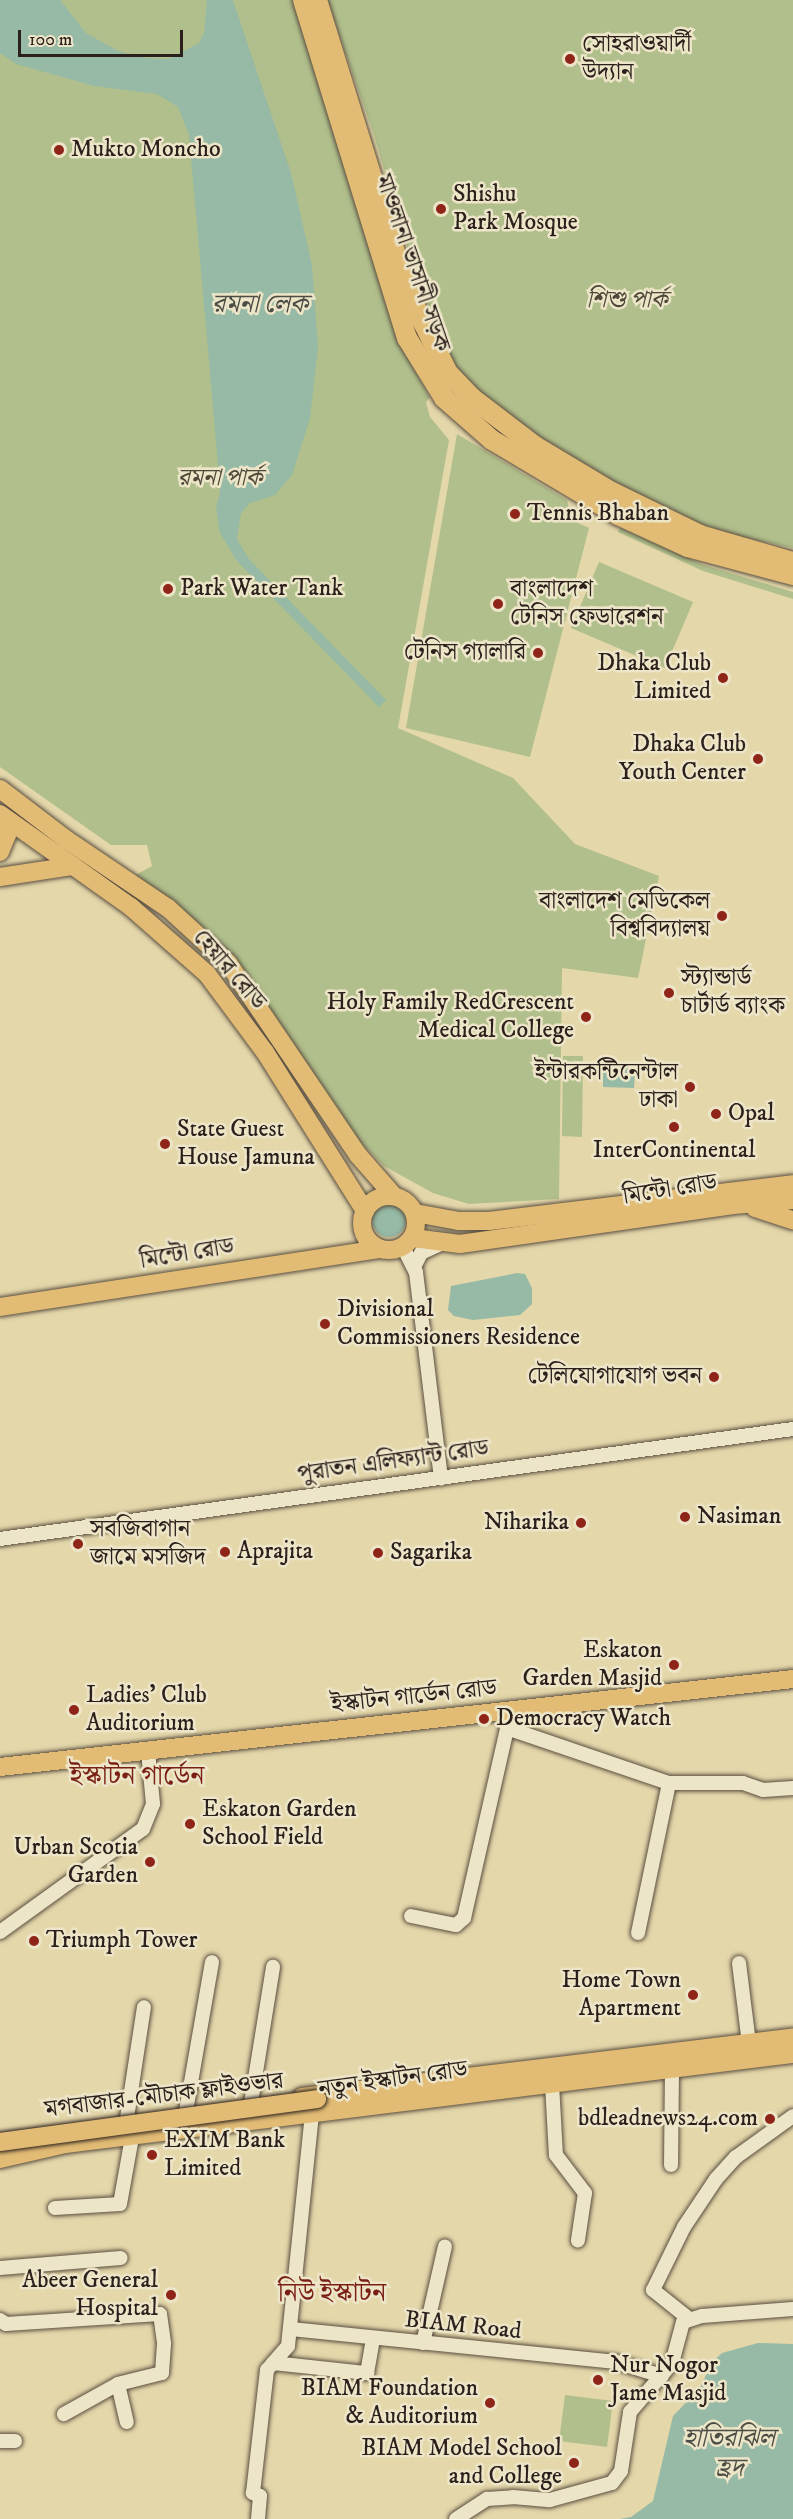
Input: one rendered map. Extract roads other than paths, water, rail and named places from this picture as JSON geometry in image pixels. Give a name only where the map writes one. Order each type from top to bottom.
[{"type":"highway","name":"মাওলানা ভাসানী সড়ক","points":[[303,0],[407,338],[439,393],[492,440],[618,515],[694,549],[793,575]]},
{"type":"highway","name":"মাওলানা ভাসানী সড়ক","points":[[317,0],[406,288],[448,373],[472,398],[535,446],[631,502],[700,534],[793,562]]},
{"type":"main road","points":[[0,789],[67,840],[168,908],[228,963],[245,982],[358,1155],[394,1196],[407,1202],[415,1213],[408,1242],[380,1249],[364,1233]]},
{"type":"main road","points":[[0,852],[7,835],[3,816]]},
{"type":"main road","name":"হেয়ার রোড","points":[[3,816],[178,945],[207,974],[265,1052],[364,1211]]},
{"type":"main road","points":[[0,877],[73,866]]},
{"type":"main road","points":[[793,1178],[738,1185],[732,1198],[793,1220]]},
{"type":"main road","name":"মিন্টো রোড","points":[[408,1242],[440,1244],[548,1234],[793,1184]]},
{"type":"main road","points":[[348,1254],[364,1233],[364,1211],[377,1198],[394,1196]]},
{"type":"main road","name":"মিন্টো রোড","points":[[415,1213],[459,1221],[489,1221],[732,1198],[793,1200]]},
{"type":"main road","name":"মিন্টো রোড","points":[[0,1307],[380,1249]]},
{"type":"main road","name":"ইস্কাটন গার্ডেন রোড","points":[[0,1767],[148,1751],[504,1720],[793,1679]]},
{"type":"main road","name":"নতুন ইস্কাটন রোড","points":[[3,2147],[132,2137],[321,2103],[608,2069],[749,2043],[793,2038]]},
{"type":"main road","name":"নতুন ইস্কাটন রোড","points":[[3,2147],[102,2121],[251,2103],[321,2103],[552,2084],[608,2069],[672,2070],[793,2054]]},
{"type":"main road","name":"মগবাজার-মৌচাক ফ্লাইওভার","points":[[3,2147],[321,2103]]},
{"type":"main road","points":[[102,2121],[103,2140]]},
{"type":"street","points":[[408,1242],[414,1267],[441,1478]]},
{"type":"street","points":[[414,1267],[421,1253],[440,1244]]},
{"type":"street","name":"পুরাতন এলিফ্যান্ট রোড","points":[[0,1539],[793,1430]]},
{"type":"street","points":[[411,1916],[456,1925],[464,1918],[504,1720],[669,1783],[743,1783],[763,1790],[793,1788]]},
{"type":"street","points":[[0,1932],[142,1829],[153,1804],[148,1751]]},
{"type":"street","points":[[638,1933],[669,1783]]},
{"type":"street","points":[[186,2111],[212,1962]]},
{"type":"street","points":[[739,1963],[749,2043]]},
{"type":"street","points":[[251,2103],[273,1967]]},
{"type":"street","points":[[127,2118],[144,2007]]},
{"type":"street","points":[[671,2165],[672,2070]]},
{"type":"street","points":[[552,2084],[556,2155],[585,2193],[579,2240]]},
{"type":"street","points":[[258,2519],[260,2496],[254,2493],[267,2370],[288,2346],[321,2103]]},
{"type":"street","points":[[793,2116],[736,2157],[716,2179],[684,2227],[653,2290],[688,2318],[793,2309]]},
{"type":"street","points":[[56,2208],[120,2204],[132,2137]]},
{"type":"street","points":[[423,2343],[445,2246]]},
{"type":"street","points":[[0,2268],[121,2258]]},
{"type":"street","points":[[0,2320],[6,2324],[160,2314],[164,2344],[162,2373],[118,2384],[64,2414]]},
{"type":"street","points":[[456,2519],[479,2503],[497,2497],[550,2500],[612,2483],[621,2471],[630,2412],[649,2386],[662,2376],[672,2363],[681,2327],[688,2318]]},
{"type":"street","name":"BIAM Road","points":[[291,2329],[558,2359],[616,2362],[662,2376]]},
{"type":"street","points":[[273,2363],[368,2373],[373,2340]]},
{"type":"street","points":[[640,2368],[649,2386]]},
{"type":"street","points":[[118,2384],[127,2422]]},
{"type":"street","points":[[0,2441],[15,2441]]},
{"type":"water","name":"রমনা লেক","points":[[0,0],[60,0],[86,33],[118,51],[147,58],[169,59],[199,43],[204,33],[207,0],[233,0],[291,173],[312,265],[318,348],[310,418],[292,475],[275,495],[250,503],[241,513],[237,539],[249,559],[386,700],[379,707],[237,561],[220,533],[216,509],[220,491],[218,464],[189,135],[178,107],[157,94],[94,86],[16,64],[0,53]]},
{"type":"water","points":[[603,1067],[635,1068],[634,1088],[603,1087]]},
{"type":"water","points":[[389,1203],[401,1208],[406,1220],[401,1232],[389,1237],[377,1232],[372,1220],[377,1208]]},
{"type":"water","points":[[517,1273],[525,1274],[532,1288],[532,1304],[520,1315],[473,1320],[454,1316],[448,1310],[451,1286]]},
{"type":"water","name":"হাতিরঝিল হ্রদ","points":[[758,2343],[793,2344],[793,2519],[619,2519],[631,2517],[653,2501],[673,2416],[700,2388],[712,2362],[722,2353]]},
{"type":"place","name":"সোহরাওয়ার্দী উদ্যান","points":[[570,59]]},
{"type":"place","name":"Mukto Moncho","points":[[59,150]]},
{"type":"place","name":"Shishu Park Mosque","points":[[441,209]]},
{"type":"place","name":"Tennis Bhaban","points":[[515,514]]},
{"type":"place","name":"Park Water Tank","points":[[168,589]]},
{"type":"place","name":"বাংলাদেশ টেনিস ফেডারেশন","points":[[498,604]]},
{"type":"place","name":"টেনিস গ্যালারি","points":[[538,653]]},
{"type":"place","name":"Dhaka Club Limited","points":[[723,678]]},
{"type":"place","name":"Dhaka Club Youth Center","points":[[758,759]]},
{"type":"place","name":"বাংলাদেশ মেডিকেল বিশ্ববিদ্যালয়","points":[[722,916]]},
{"type":"place","name":"স্ট্যান্ডার্ড চার্টার্ড ব্যাংক","points":[[669,993]]},
{"type":"place","name":"Holy Family RedCrescent Medical College","points":[[586,1017]]},
{"type":"place","name":"ইন্টারকন্টিনেন্টাল ঢাকা","points":[[690,1087]]},
{"type":"place","name":"Opal","points":[[716,1114]]},
{"type":"place","name":"InterContinental","points":[[674,1127]]},
{"type":"place","name":"State Guest House Jamuna","points":[[165,1144]]},
{"type":"place","name":"Divisional Commissioners Residence","points":[[325,1324]]},
{"type":"place","name":"টেলিযোগাযোগ ভবন","points":[[714,1377]]},
{"type":"place","name":"Nasiman","points":[[685,1517]]},
{"type":"place","name":"Niharika","points":[[581,1523]]},
{"type":"place","name":"সবজিবাগান জামে মসজিদ","points":[[78,1544]]},
{"type":"place","name":"Aprajita","points":[[225,1552]]},
{"type":"place","name":"Sagarika","points":[[378,1553]]},
{"type":"place","name":"Eskaton Garden Masjid","points":[[674,1665]]},
{"type":"place","name":"Ladies' Club Auditorium","points":[[74,1710]]},
{"type":"place","name":"Democracy Watch","points":[[484,1719]]},
{"type":"place","name":"Eskaton Garden School Field","points":[[190,1824]]},
{"type":"place","name":"Urban Scotia Garden","points":[[150,1862]]},
{"type":"place","name":"Triumph Tower","points":[[34,1941]]},
{"type":"place","name":"Home Town Apartment","points":[[693,1995]]},
{"type":"place","name":"bdleadnews24.com","points":[[770,2119]]},
{"type":"place","name":"EXIM Bank Limited","points":[[152,2155]]},
{"type":"place","name":"Abeer General Hospital","points":[[171,2295]]},
{"type":"place","name":"Nur Nogor Jame Masjid","points":[[598,2380]]},
{"type":"place","name":"BIAM Foundation & Auditorium","points":[[490,2403]]},
{"type":"place","name":"BIAM Model School and College","points":[[574,2463]]},
{"type":"district","name":"ইস্কাটন গার্ডেন","points":[[137,1777]]},
{"type":"district","name":"নিউ ইস্কাটন","points":[[332,2294]]},
{"type":"park label","name":"শিশু পার্ক","points":[[627,301]]},
{"type":"park label","name":"রমনা পার্ক","points":[[220,479]]}]
